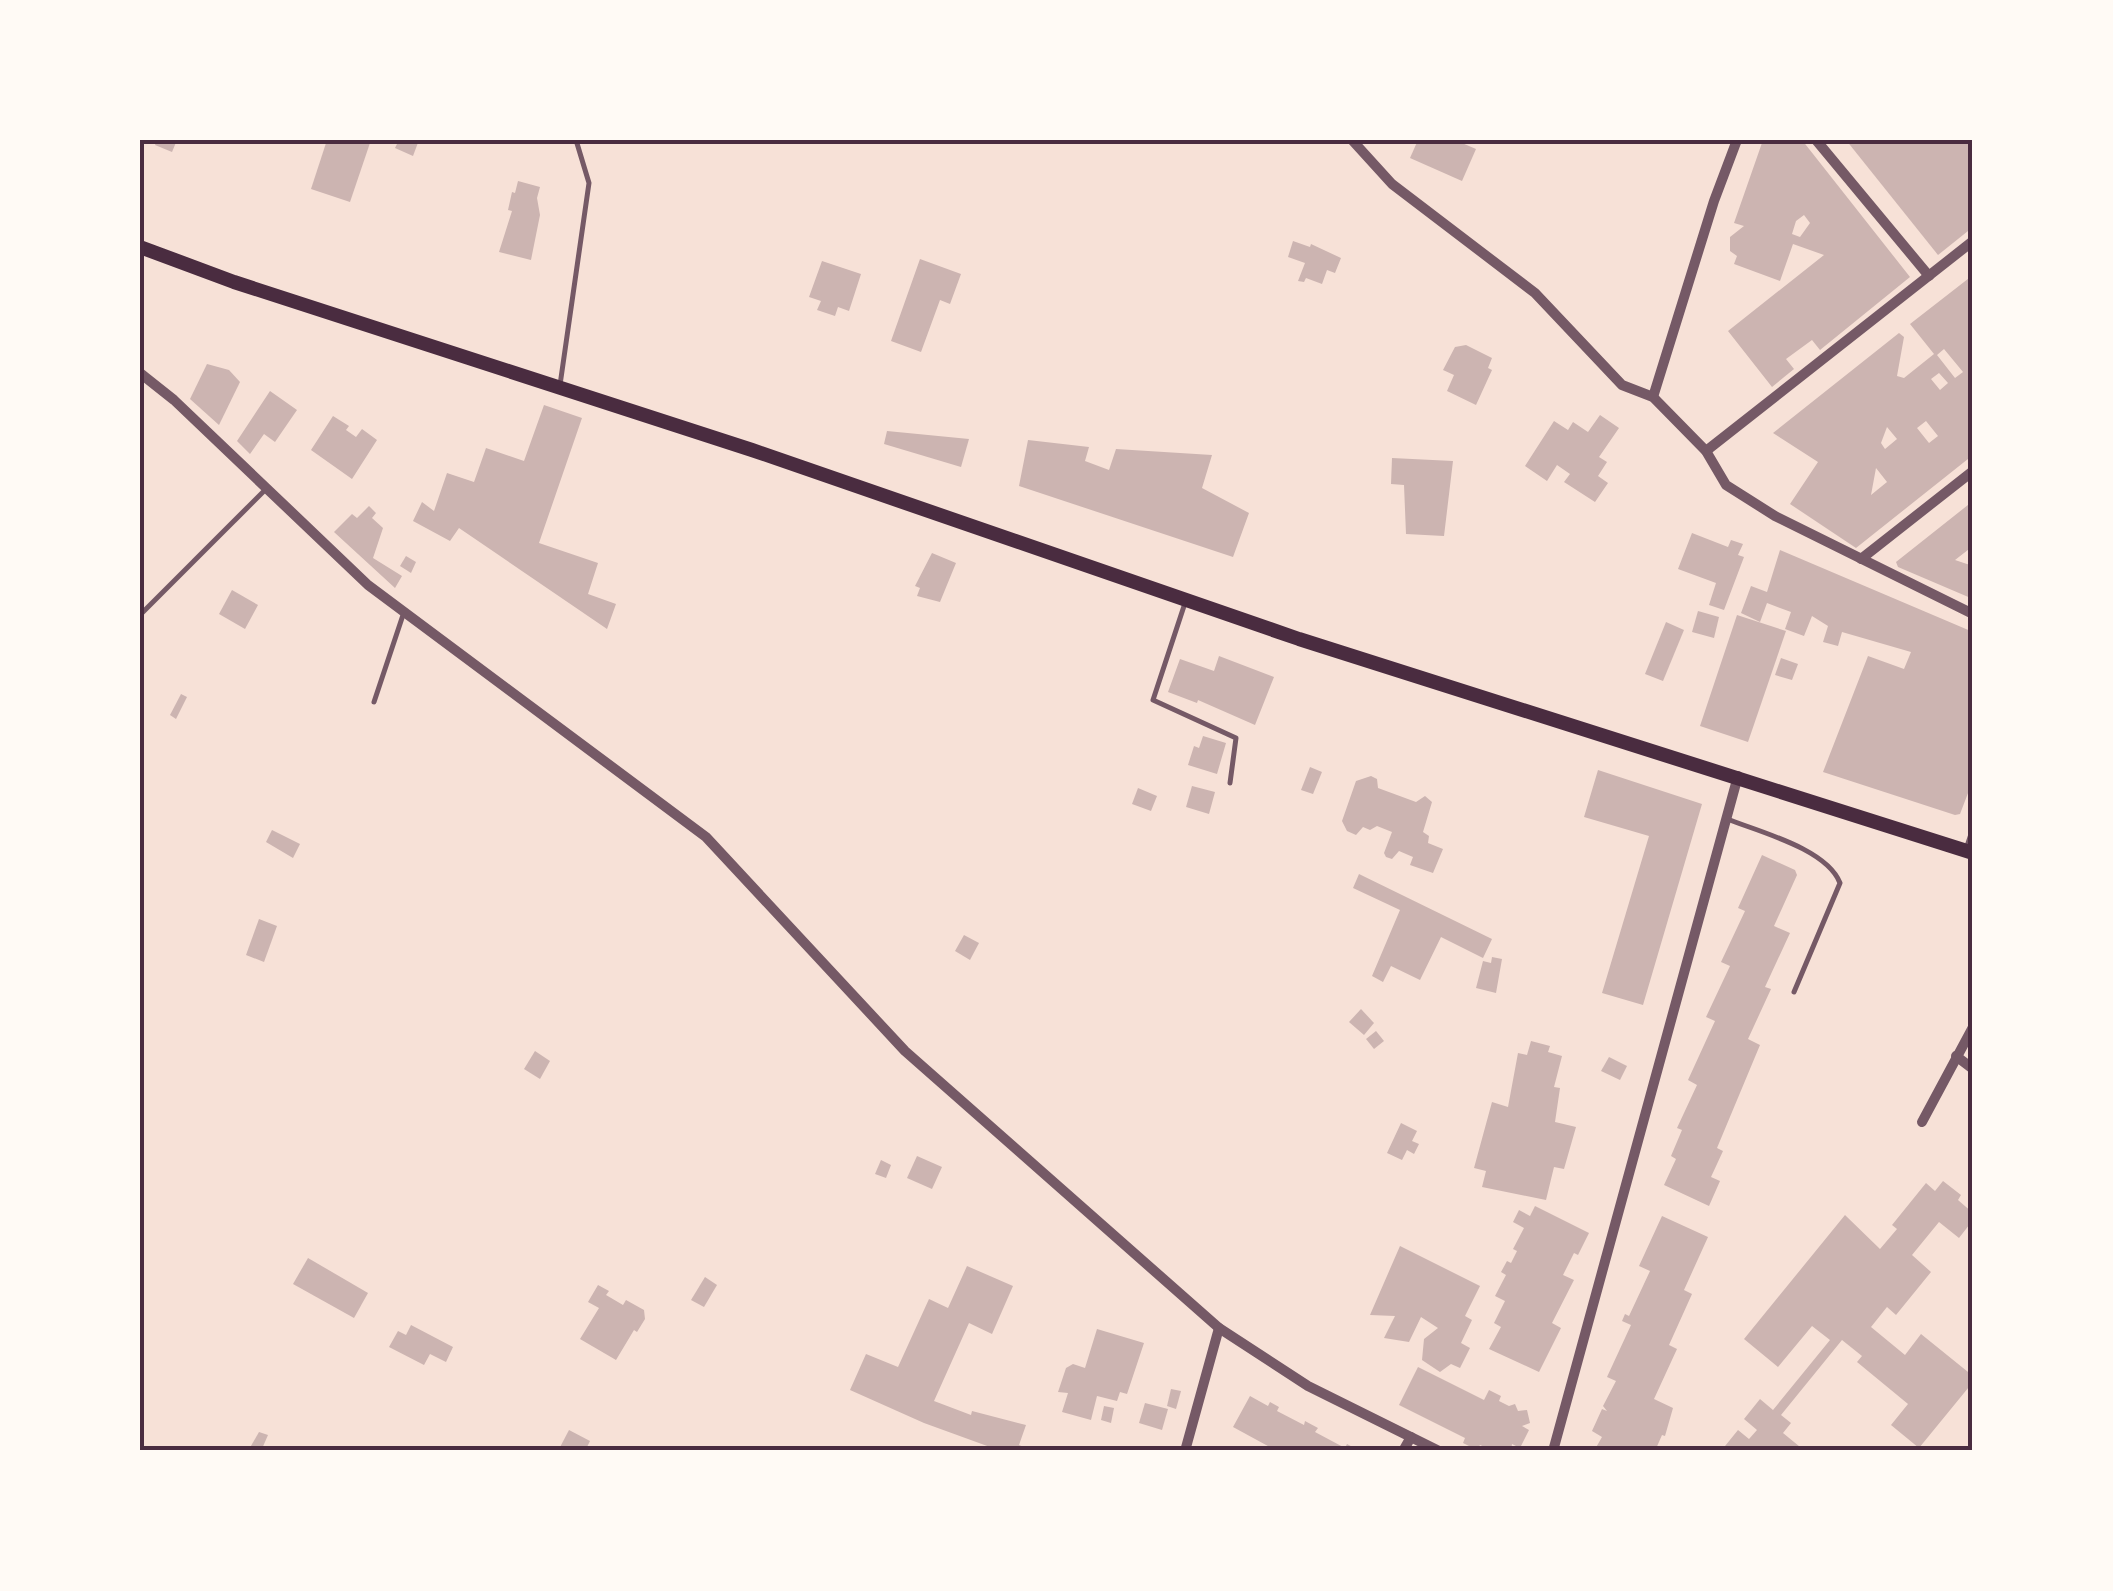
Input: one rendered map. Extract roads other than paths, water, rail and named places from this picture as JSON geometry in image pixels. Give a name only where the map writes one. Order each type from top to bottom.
[{"type":"main road","points":[[140,247],[234,282],[752,450],[1299,638],[1971,846]]},
{"type":"street","points":[[1352,140],[1392,184],[1535,292],[1622,385],[1653,397],[1706,451],[1726,485],[1776,516],[1973,614]]},
{"type":"street","points":[[1653,397],[1737,140]]},
{"type":"street","points":[[1816,140],[1929,276]]},
{"type":"street","points":[[1706,451],[1973,241]]},
{"type":"street","points":[[140,373],[174,400],[368,585],[706,837],[906,1051],[1219,1328],[1308,1386],[1439,1451]]},
{"type":"street","points":[[1862,559],[1973,471]]},
{"type":"street","points":[[1553,1451],[1738,776]]},
{"type":"street","points":[[1922,1122],[1973,1026]]},
{"type":"street","points":[[1956,1056],[1973,1069]]},
{"type":"street","points":[[1185,1451],[1219,1328]]},
{"type":"street","points":[[1403,1451],[1411,1437]]},
{"type":"lane","points":[[560,388],[590,183],[576,140]]},
{"type":"lane","points":[[140,615],[267,488]]},
{"type":"lane","points":[[1186,600],[1153,700],[1236,738],[1230,783]]},
{"type":"lane","points":[[374,702],[404,612]]},
{"type":"lane","points":[[1727,819],[1807,851],[1835,870],[1840,884],[1794,992]]}]
